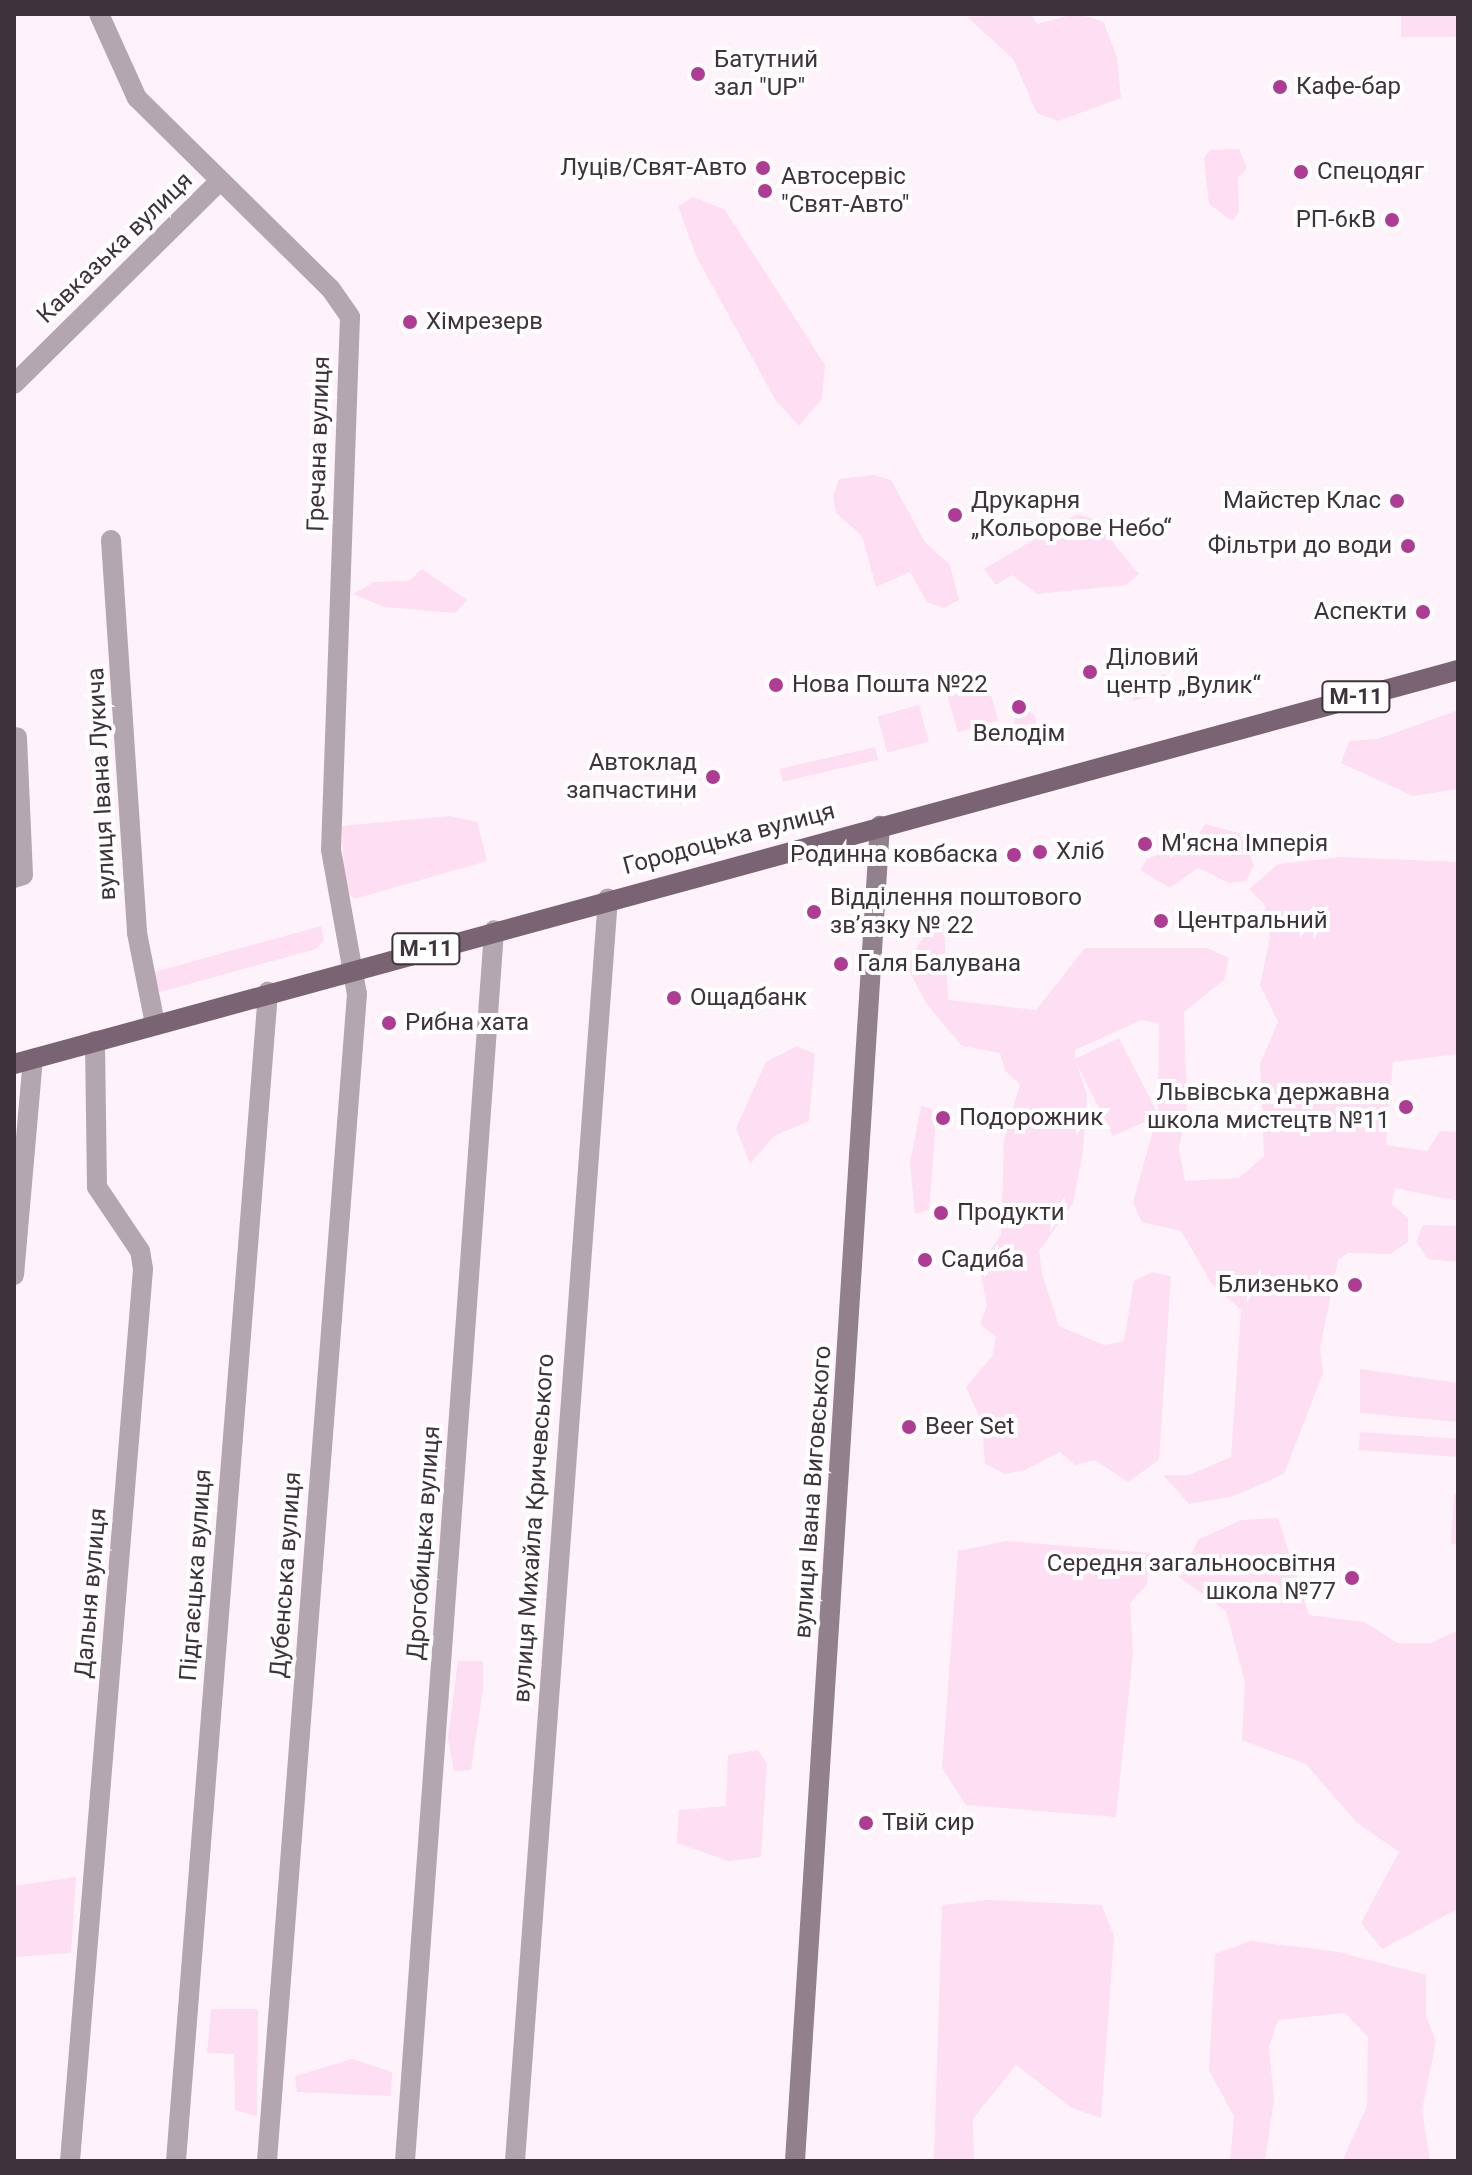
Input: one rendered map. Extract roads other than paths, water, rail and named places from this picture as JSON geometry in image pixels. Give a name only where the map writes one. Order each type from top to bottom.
[{"type":"main road","name":"Городоцька вулиця","points":[[23,1061],[608,898],[1458,670]]},
{"type":"main road","name":"вулиця Івана Виговського","points":[[795,2161],[880,826]]},
{"type":"street","name":"Гречана вулиця","points":[[99,14],[137,98],[218,183],[330,288],[350,317],[331,850],[357,968],[357,994]]},
{"type":"street","name":"Кавказька вулиця","points":[[14,384],[218,183]]},
{"type":"street","name":"вулиця Івана Лукича","points":[[111,540],[137,933],[155,1024]]},
{"type":"street","points":[[14,878],[23,875],[17,737]]},
{"type":"street","name":"вулиця Михайла Кричевського","points":[[515,2161],[608,898]]},
{"type":"street","name":"Дрогобицька вулиця","points":[[405,2161],[494,930]]},
{"type":"street","name":"Підгаєцька вулиця","points":[[176,2161],[268,992]]},
{"type":"street","name":"Дубенська вулиця","points":[[267,2161],[357,994]]},
{"type":"street","name":"Дальня вулиця","points":[[70,2161],[143,1269],[140,1251],[97,1187],[95,1041]]},
{"type":"street","points":[[14,1275],[23,1061]]},
{"type":"place","name":"Батутний зал \"UP\"","points":[[698,74]]},
{"type":"place","name":"Кафе-бар","points":[[1280,87]]},
{"type":"place","name":"Луців/Свят-Авто","points":[[763,168]]},
{"type":"place","name":"Спецодяг","points":[[1301,172]]},
{"type":"place","name":"Автосервіс \"Свят-Авто\"","points":[[765,191]]},
{"type":"place","name":"РП-6кВ","points":[[1392,220]]},
{"type":"place","name":"Хімрезерв","points":[[410,322]]},
{"type":"place","name":"Майстер Клас","points":[[1397,501]]},
{"type":"place","name":"Друкарня „Кольорове Небо“","points":[[955,515]]},
{"type":"place","name":"Фільтри до води","points":[[1408,546]]},
{"type":"place","name":"Аспекти","points":[[1423,612]]},
{"type":"place","name":"Діловий центр „Вулик“","points":[[1090,672]]},
{"type":"place","name":"Нова Пошта №22","points":[[776,685]]},
{"type":"place","name":"Велодім","points":[[1019,707]]},
{"type":"place","name":"Автоклад запчастини","points":[[713,777]]},
{"type":"place","name":"М'ясна Імперія","points":[[1145,844]]},
{"type":"place","name":"Хліб","points":[[1040,852]]},
{"type":"place","name":"Родинна ковбаска","points":[[1014,855]]},
{"type":"place","name":"Відділення поштового зв’язку № 22","points":[[814,912]]},
{"type":"place","name":"Центральний","points":[[1161,921]]},
{"type":"place","name":"Галя Балувана","points":[[841,964]]},
{"type":"place","name":"Ощадбанк","points":[[674,998]]},
{"type":"place","name":"Рибна хата","points":[[389,1023]]},
{"type":"place","name":"Львівська державна школа мистецтв №11","points":[[1406,1107]]},
{"type":"place","name":"Подорожник","points":[[943,1118]]},
{"type":"place","name":"Продукти","points":[[941,1213]]},
{"type":"place","name":"Садиба","points":[[925,1260]]},
{"type":"place","name":"Близенько","points":[[1355,1285]]},
{"type":"place","name":"Beer Set","points":[[909,1427]]},
{"type":"place","name":"Середня загальноосвітня школа №77","points":[[1352,1578]]},
{"type":"place","name":"Твій сир","points":[[866,1823]]}]
